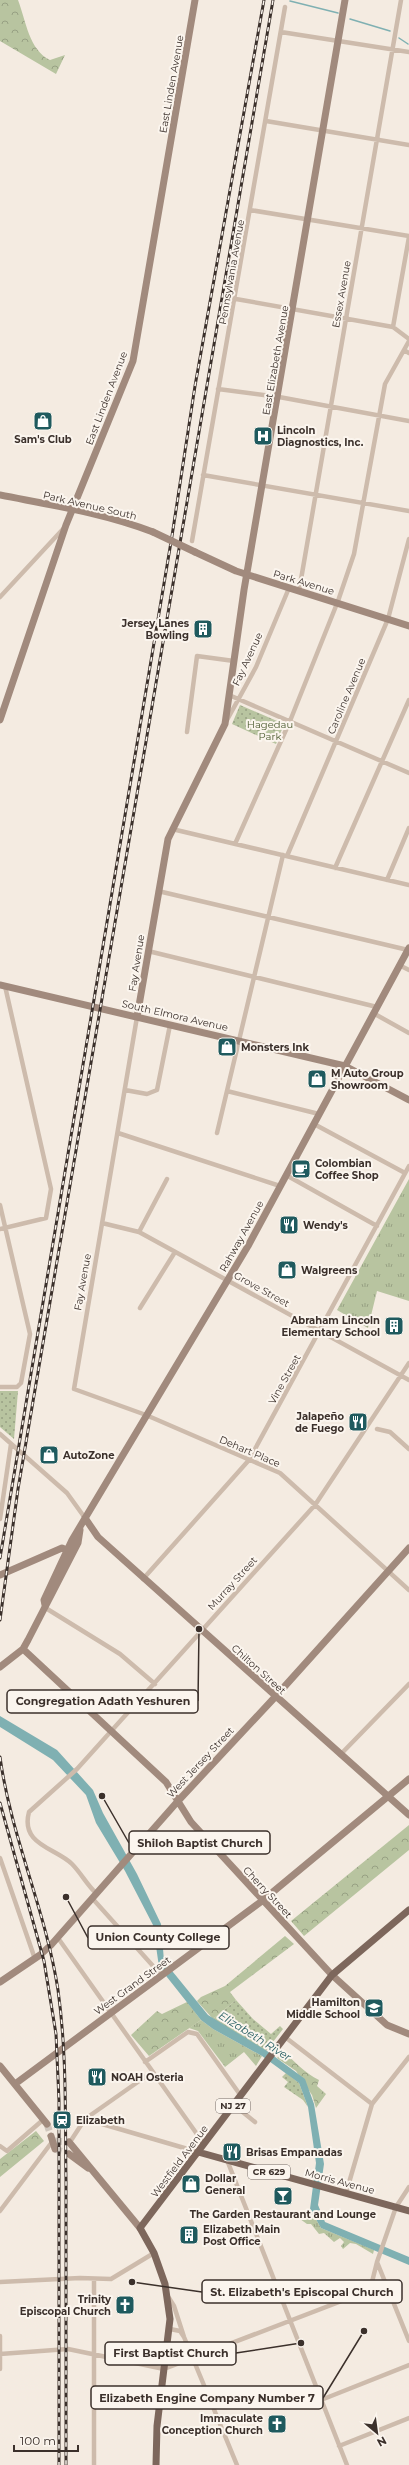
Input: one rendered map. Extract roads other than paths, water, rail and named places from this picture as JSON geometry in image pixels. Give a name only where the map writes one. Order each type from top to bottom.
[{"type":"main road","name":"Westfield Avenue","points":[[140,2228],[332,1975],[409,1910]]},
{"type":"main road","name":"Morris Avenue","points":[[198,2152],[409,2211]]},
{"type":"main road","points":[[140,2228],[154,2253],[169,2298],[170,2329],[157,2426],[156,2465]]},
{"type":"street","name":"East Linden Avenue","points":[[0,720],[66,525],[133,361],[195,0]]},
{"type":"street","name":"East Elizabeth Avenue","points":[[225,724],[248,574],[264,487],[277,397],[294,309],[323,129],[346,0]]},
{"type":"street","name":"Essex Avenue","points":[[299,591],[400,0]]},
{"type":"street","name":"Pennsylvania Avenue","points":[[192,541],[218,389],[236,299],[285,7]]},
{"type":"street","points":[[281,32],[409,52]]},
{"type":"street","points":[[266,121],[323,129],[376,141],[409,145]]},
{"type":"street","points":[[250,210],[409,237],[393,327]]},
{"type":"street","points":[[235,844],[290,721],[337,602],[354,554],[385,384],[409,340],[393,327],[236,299]]},
{"type":"street","points":[[404,350],[409,353]]},
{"type":"street","points":[[218,389],[331,406],[409,421]]},
{"type":"street","points":[[203,475],[264,487],[409,511]]},
{"type":"street","name":"Park Avenue South","points":[[0,495],[73,509],[129,523],[153,532],[195,552]]},
{"type":"street","points":[[0,597],[66,525]]},
{"type":"street","name":"Caroline Avenue","points":[[218,1133],[227,1091],[241,1041],[254,977],[285,856],[336,742],[388,619],[409,539]]},
{"type":"street","name":"Park Avenue","points":[[195,552],[248,574],[409,626]]},
{"type":"street","name":"Fay Avenue","points":[[74,1389],[168,839],[225,724],[256,667],[289,588]]},
{"type":"street","points":[[186,732],[197,656],[234,660]]},
{"type":"street","points":[[229,695],[409,773]]},
{"type":"street","points":[[335,868],[409,700]]},
{"type":"street","points":[[387,880],[409,828]]},
{"type":"street","points":[[172,829],[409,885]]},
{"type":"street","points":[[158,891],[408,949]]},
{"type":"street","name":"Rahway Avenue","points":[[44,1606],[44,1600],[66,1550],[80,1529],[146,1415],[228,1280],[408,949]]},
{"type":"street","points":[[148,951],[254,977],[375,1010],[409,1033]]},
{"type":"street","points":[[399,965],[409,970]]},
{"type":"street","points":[[2,1228],[46,1218],[51,1190],[50,1180],[3,985]]},
{"type":"street","name":"South Elmora Avenue","points":[[3,985],[345,1066],[409,1100]]},
{"type":"street","points":[[125,1090],[147,1094],[157,1090],[170,1025]]},
{"type":"street","points":[[227,1091],[319,1114]]},
{"type":"street","points":[[314,1124],[405,1174]]},
{"type":"street","points":[[118,1133],[280,1186]]},
{"type":"street","name":"Vine Street","points":[[144,1579],[249,1460],[409,1166]]},
{"type":"street","points":[[286,1175],[377,1226]]},
{"type":"street","points":[[139,1232],[167,1179]]},
{"type":"street","points":[[0,1205],[2,1228],[30,1334],[20,1386],[0,1387]]},
{"type":"street","name":"Grove Street","points":[[102,1223],[139,1232],[409,1380]]},
{"type":"street","points":[[140,1308],[175,1252]]},
{"type":"street","name":"Murray Street","points":[[94,1896],[73,1865],[61,1854],[46,1850],[35,1839],[28,1825],[29,1813],[77,1769],[155,1684],[314,1505],[402,1376],[409,1363]]},
{"type":"street","name":"Dehart Place","points":[[74,1389],[146,1415],[280,1473],[409,1590]]},
{"type":"street","points":[[377,1429],[390,1432],[409,1449]]},
{"type":"street","points":[[0,1434],[67,1493],[85,1518]]},
{"type":"street","points":[[0,1519],[12,1444]]},
{"type":"street","name":"Chilton Street","points":[[85,1518],[97,1537],[409,1815]]},
{"type":"street","name":"Rahway Avenue","points":[[0,1667],[23,1648],[78,1543],[80,1529]]},
{"type":"street","name":"Chilton Street","points":[[80,1529],[97,1537]]},
{"type":"street","points":[[0,1575],[62,1548],[66,1550],[68,1554],[63,1574]]},
{"type":"street","name":"West Jersey Street","points":[[0,1982],[35,1959],[58,1938],[128,1856],[276,1696],[409,1548]]},
{"type":"street","points":[[44,1606],[120,1654],[155,1684]]},
{"type":"street","name":"Cherry Street","points":[[23,1648],[166,1782],[191,1822],[262,1901],[332,1975],[387,2025],[409,2034]]},
{"type":"street","points":[[340,1755],[409,1684]]},
{"type":"street","name":"West Grand Street","points":[[15,2084],[262,1901],[409,1779]]},
{"type":"street","points":[[0,1858],[35,1959]]},
{"type":"street","points":[[94,1896],[163,1975]]},
{"type":"street","points":[[58,1938],[204,2144]]},
{"type":"street","points":[[145,2062],[188,2032],[197,2034],[241,2096]]},
{"type":"street","points":[[285,2037],[372,2104]]},
{"type":"street","points":[[346,2193],[372,2104],[409,2057]]},
{"type":"street","points":[[0,2067],[46,2122],[7,2151],[0,2146]]},
{"type":"street","points":[[140,2228],[69,2142],[85,2119],[152,2072]]},
{"type":"street","points":[[234,2105],[255,2122]]},
{"type":"street","name":"Morris Avenue","points":[[85,2119],[198,2152]]},
{"type":"street","points":[[0,2211],[53,2142]]},
{"type":"street","points":[[69,2154],[90,2169]]},
{"type":"street","points":[[227,2160],[347,2465]]},
{"type":"street","points":[[370,2287],[378,2255],[396,2207],[409,2188]]},
{"type":"street","points":[[0,2282],[112,2279],[154,2253]]},
{"type":"street","points":[[377,2262],[409,2341]]},
{"type":"street","points":[[94,2279],[94,2465]]},
{"type":"street","points":[[0,2354],[68,2349],[94,2356],[165,2369],[370,2287],[386,2284]]},
{"type":"street","points":[[169,2298],[174,2306],[184,2336],[237,2465]]},
{"type":"street","points":[[170,2329],[180,2332],[184,2336]]},
{"type":"street","points":[[0,2336],[0,2369]]},
{"type":"street","points":[[321,2400],[409,2365]]},
{"type":"street","points":[[339,2446],[409,2418]]},
{"type":"water","points":[[0,1716],[57,1750],[93,1790],[103,1813],[137,1874],[161,1924],[164,1961],[208,2015],[267,2051],[305,2079],[314,2104],[324,2164],[318,2205],[325,2222],[409,2257],[409,2265],[321,2228],[310,2209],[316,2163],[308,2107],[299,2083],[262,2056],[213,2029],[201,2020],[159,1967],[153,1925],[125,1871],[96,1823],[86,1795],[53,1760],[0,1727]]},
{"type":"waterway","points":[[290,1],[338,13]]},
{"type":"waterway","points":[[350,19],[390,31]]},
{"type":"waterway","points":[[399,38],[408,44]]},
{"type":"tunnel","points":[[47,2124],[51,2136]]},
{"type":"tunnel","points":[[55,2141],[69,2142]]},
{"type":"tunnel","points":[[55,2149],[69,2154]]},
{"type":"railway","points":[[0,1558],[172,536],[195,386],[264,0]]},
{"type":"railway","points":[[0,1620],[18,1489],[273,0]]},
{"type":"railway","points":[[0,1757],[12,1816],[53,1961],[61,2014],[64,2062],[66,2181],[66,2465]]},
{"type":"railway","points":[[0,1803],[44,1961],[56,2034],[59,2101],[59,2465]]},
{"type":"place","name":"Sam's Club","points":[[43,421]]},
{"type":"place","name":"Lincoln Diagnostics, Inc.","points":[[263,436]]},
{"type":"place","name":"Jersey Lanes Bowling","points":[[203,629]]},
{"type":"place","name":"Monsters Ink","points":[[227,1047]]},
{"type":"place","name":"M Auto Group Showroom","points":[[317,1079]]},
{"type":"place","name":"Colombian Coffee Shop","points":[[301,1169]]},
{"type":"place","name":"Wendy's","points":[[289,1225]]},
{"type":"place","name":"Walgreens","points":[[287,1270]]},
{"type":"place","name":"Abraham Lincoln Elementary School","points":[[394,1326]]},
{"type":"place","name":"Jalapeño de Fuego","points":[[358,1422]]},
{"type":"place","name":"AutoZone","points":[[49,1455]]},
{"type":"place","name":"Congregation Adath Yeshuren","points":[[199,1629]]},
{"type":"place","name":"Shiloh Baptist Church","points":[[102,1796]]},
{"type":"place","name":"Union County College","points":[[66,1897]]},
{"type":"place","name":"Hamilton Middle School","points":[[374,2008]]},
{"type":"place","name":"NOAH Osteria","points":[[97,2077]]},
{"type":"place","name":"Elizabeth","points":[[62,2120]]},
{"type":"place","name":"Brisas Empanadas","points":[[232,2152]]},
{"type":"place","name":"Dollar General","points":[[191,2184]]},
{"type":"place","name":"The Garden Restaurant and Lounge","points":[[283,2196]]},
{"type":"place","name":"Elizabeth Main Post Office","points":[[189,2235]]},
{"type":"place","name":"St. Elizabeth's Episcopal Church","points":[[132,2282]]},
{"type":"place","name":"Trinity Episcopal Church","points":[[125,2305]]},
{"type":"place","name":"Elizabeth Engine Company Number 7","points":[[364,2331]]},
{"type":"place","name":"First Baptist Church","points":[[301,2343]]},
{"type":"place","name":"Immaculate Conception Church","points":[[277,2424]]},
{"type":"park label","name":"Hagedau Park","points":[[270,730]]},
{"type":"water label","name":"Elizabeth River","points":[[255,2036]]}]
